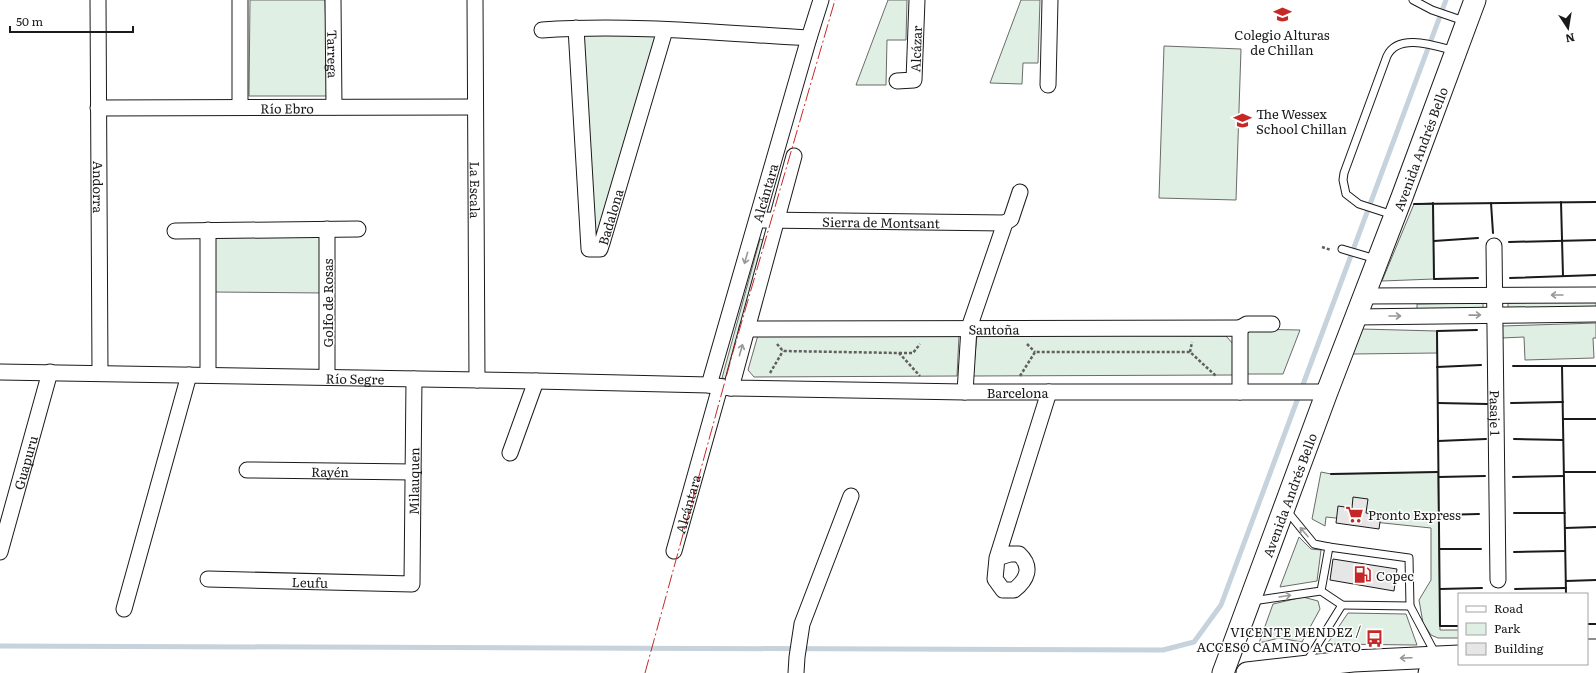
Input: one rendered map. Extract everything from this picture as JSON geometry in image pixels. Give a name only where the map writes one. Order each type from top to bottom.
[{"type":"main road","name":"Avenida Andrés Bello","points":[[1223,673],[1284,508],[1317,392],[1356,317],[1395,216],[1457,18],[1475,0]]},
{"type":"main road","points":[[1232,648],[1233,664],[1236,668],[1270,669]]},
{"type":"main road","points":[[1433,665],[1458,656]]},
{"type":"main road","points":[[1246,673],[1305,665],[1353,661],[1433,665],[1596,666]]},
{"type":"street","name":"Andorra","points":[[98,0],[100,373]]},
{"type":"street","points":[[240,0],[240,108]]},
{"type":"street","name":"Tarrega","points":[[333,0],[334,107]]},
{"type":"street","name":"La Escala","points":[[475,0],[477,380]]},
{"type":"street","name":"Alcántara","points":[[674,551],[720,386],[757,220],[821,0]]},
{"type":"street","name":"Alcázar","points":[[896,81],[914,80],[917,0]]},
{"type":"street","points":[[1048,85],[1050,0]]},
{"type":"street","points":[[542,30],[576,28],[665,30],[809,38]]},
{"type":"street","name":"Badalona","points":[[576,28],[589,249],[600,249],[665,30]]},
{"type":"street","name":"Río Ebro","points":[[98,108],[476,107]]},
{"type":"street","name":"Alcántara","points":[[720,386],[747,329],[794,156]]},
{"type":"street","points":[[965,392],[969,328],[1005,223],[1011,219],[1020,192]]},
{"type":"street","name":"Sierra de Montsant","points":[[757,220],[1005,223]]},
{"type":"street","name":"Golfo de Rosas","points":[[327,229],[327,377]]},
{"type":"street","points":[[175,231],[358,229]]},
{"type":"street","points":[[208,230],[208,375]]},
{"type":"street","name":"Pasaje 1","points":[[1494,246],[1498,580]]},
{"type":"street","points":[[1364,296],[1596,294]]},
{"type":"street","points":[[1356,317],[1596,314]]},
{"type":"street","name":"Santoña","points":[[747,329],[1240,328],[1247,324],[1272,324]]},
{"type":"street","points":[[1240,328],[1240,392]]},
{"type":"street","name":"Río Segre","points":[[0,372],[536,381],[720,386]]},
{"type":"street","name":"Guapuru","points":[[0,552],[50,372]]},
{"type":"street","points":[[124,610],[189,375]]},
{"type":"street","name":"Milauquen","points":[[412,584],[414,379]]},
{"type":"street","points":[[510,453],[536,381]]},
{"type":"street","name":"Barcelona","points":[[720,386],[965,392],[1317,392]]},
{"type":"street","points":[[997,558],[1048,392]]},
{"type":"street","name":"Rayén","points":[[247,470],[413,472]]},
{"type":"street","points":[[796,673],[796,657],[802,624],[851,496]]},
{"type":"street","name":"Leufu","points":[[208,579],[412,584]]},
{"type":"lane","points":[[1413,0],[1432,10],[1457,18]]},
{"type":"lane","points":[[1395,216],[1359,204],[1346,194],[1343,180],[1388,52],[1396,45],[1417,42],[1447,49]]},
{"type":"lane","points":[[1342,248],[1378,260]]},
{"type":"lane","points":[[1284,508],[1314,544],[1409,558],[1410,606],[1433,665]]},
{"type":"lane","points":[[1321,591],[1329,547]]},
{"type":"lane","points":[[1250,602],[1321,591],[1342,605],[1410,606]]},
{"type":"lane","points":[[1305,665],[1342,605]]},
{"type":"path","points":[[764,328],[783,351],[899,353],[923,379]]},
{"type":"path","points":[[770,374],[783,351]]},
{"type":"path","points":[[1018,378],[1035,352],[1190,352],[1218,377]]},
{"type":"green space","points":[[250,0],[325,0],[328,96],[249,96]]},
{"type":"green space","points":[[888,0],[907,0],[906,40],[887,40],[886,85],[856,85]]},
{"type":"green space","points":[[1021,0],[1040,0],[1038,63],[1023,63],[1022,84],[990,83]]},
{"type":"green space","points":[[580,30],[662,34],[593,246]]},
{"type":"green space","points":[[1164,46],[1241,49],[1236,200],[1159,198]]},
{"type":"green space","points":[[1433,203],[1434,279],[1382,281],[1414,204]]},
{"type":"green space","points":[[323,234],[325,293],[214,292],[214,237]]},
{"type":"green space","points":[[760,239],[765,241],[727,379],[722,378]]},
{"type":"green space","points":[[1596,301],[1596,307],[1508,309],[1508,303]]},
{"type":"green space","points":[[1483,303],[1483,308],[1417,309],[1417,304]]},
{"type":"green space","points":[[1596,323],[1596,338],[1593,338],[1594,358],[1525,360],[1524,337],[1502,338],[1502,326]]},
{"type":"green space","points":[[1246,329],[1300,330],[1283,374],[1246,374]]},
{"type":"green space","points":[[1361,329],[1437,331],[1437,353],[1352,354]]},
{"type":"green space","points":[[758,335],[959,336],[957,376],[754,377],[748,370]]},
{"type":"green space","points":[[977,335],[1226,336],[1234,345],[1234,375],[973,376]]},
{"type":"green space","points":[[1321,472],[1331,474],[1438,472],[1440,630],[1458,630],[1458,638],[1438,638],[1431,635],[1423,623],[1419,600],[1431,580],[1431,528],[1326,517],[1325,526],[1312,519]]},
{"type":"green space","points":[[1299,537],[1311,549],[1321,550],[1317,581],[1280,587]]},
{"type":"green space","points":[[1303,597],[1318,601],[1320,609],[1302,642],[1279,638],[1259,643],[1273,604]]},
{"type":"green space","points":[[1348,613],[1406,614],[1417,645],[1327,644]]},
{"type":"building","name":"Pronto Express","points":[[1353,497],[1368,499],[1366,513],[1381,515],[1379,529],[1336,523],[1338,506],[1352,508]]},
{"type":"building","points":[[1333,559],[1397,569],[1394,591],[1330,580]]},
{"type":"waterway","points":[[0,646],[1163,650],[1194,642],[1221,605],[1446,0]]},
{"type":"wall","points":[[1561,202],[1563,276]]},
{"type":"wall","points":[[1414,204],[1596,202]]},
{"type":"wall","points":[[1433,203],[1434,279],[1478,278]]},
{"type":"wall","points":[[1491,203],[1493,233]]},
{"type":"wall","points":[[1434,241],[1478,238]]},
{"type":"wall","points":[[1509,242],[1596,240]]},
{"type":"wall","points":[[1510,278],[1596,275]]},
{"type":"wall","points":[[1458,626],[1440,626],[1437,331],[1477,330]]},
{"type":"wall","points":[[1437,367],[1481,365]]},
{"type":"wall","points":[[1513,366],[1596,366]]},
{"type":"wall","points":[[1562,366],[1566,593]]},
{"type":"wall","points":[[1511,403],[1563,402]]},
{"type":"wall","points":[[1438,403],[1487,404]]},
{"type":"wall","points":[[1563,419],[1596,419]]},
{"type":"wall","points":[[1438,441],[1486,439]]},
{"type":"wall","points":[[1514,439],[1563,440]]},
{"type":"wall","points":[[1331,474],[1438,472]]},
{"type":"wall","points":[[1564,472],[1596,472]]},
{"type":"wall","points":[[1439,477],[1485,476]]},
{"type":"wall","points":[[1513,477],[1564,476]]},
{"type":"wall","points":[[1514,513],[1565,513]]},
{"type":"wall","points":[[1439,515],[1479,514]]},
{"type":"wall","points":[[1565,528],[1596,527]]},
{"type":"wall","points":[[1440,549],[1481,549]]},
{"type":"wall","points":[[1514,552],[1565,551]]},
{"type":"wall","points":[[1566,581],[1596,580]]},
{"type":"wall","points":[[1440,589],[1482,588]]},
{"type":"wall","points":[[1515,589],[1566,588]]},
{"type":"wall","points":[[1588,624],[1596,624]]},
{"type":"power","points":[[645,673],[733,352],[835,0]]},
{"type":"place","name":"Colegio Alturas de Chillan","points":[[1282,15]]},
{"type":"place","name":"The Wessex School Chillan","points":[[1243,120]]},
{"type":"place","name":"Pronto Express","points":[[1355,514]]},
{"type":"place","name":"Copec","points":[[1363,575]]},
{"type":"place","name":"VICENTE MENDEZ / ACCESO CAMINO A CATO","points":[[1374,638]]}]
